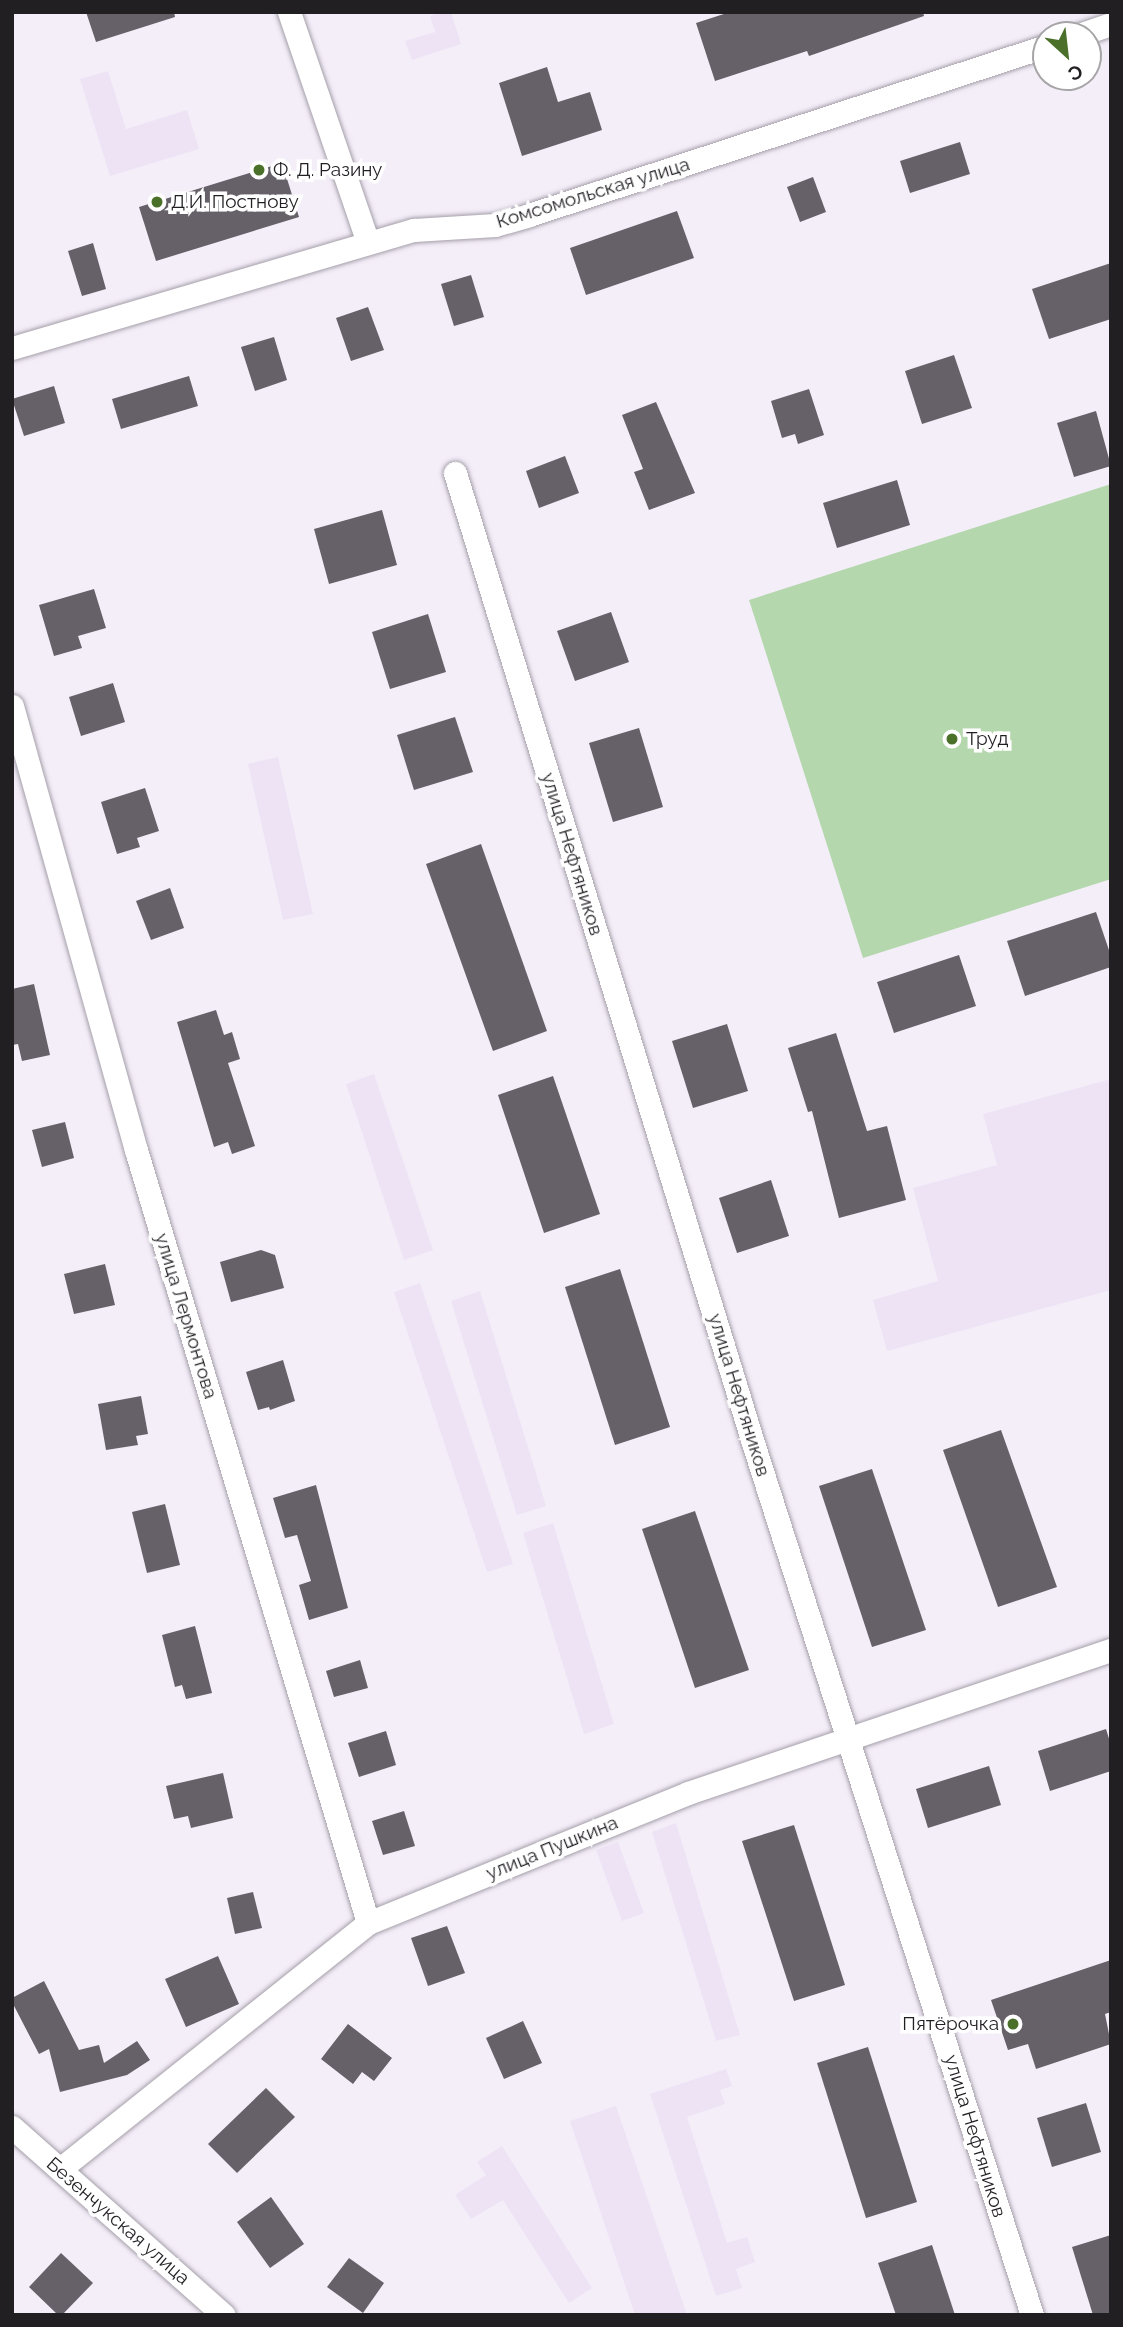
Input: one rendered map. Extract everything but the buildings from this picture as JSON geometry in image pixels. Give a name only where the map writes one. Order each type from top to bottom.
[{"type":"street","points":[[289,12],[368,243]]},
{"type":"street","name":"Комсомольская улица","points":[[12,348],[414,230],[495,225],[1032,51]]},
{"type":"street","name":"улица Нефтяников","points":[[456,473],[754,1446],[850,1737],[1032,2315]]},
{"type":"street","name":"улица Лермонтова","points":[[12,706],[140,1163],[368,1923]]},
{"type":"street","name":"улица Пушкина","points":[[60,2169],[368,1923],[688,1793],[1111,1650]]},
{"type":"street","name":"Безенчукская улица","points":[[12,2127],[224,2315]]},
{"type":"shaded area","points":[[451,12],[461,44],[412,60],[405,41],[435,32],[430,16]]},
{"type":"shaded area","points":[[108,71],[126,129],[187,110],[199,149],[110,176],[80,79]]},
{"type":"shaded area","points":[[278,757],[313,914],[283,920],[248,764]]},
{"type":"shaded area","points":[[374,1074],[433,1250],[404,1260],[346,1084]]},
{"type":"shaded area","points":[[1111,1079],[1111,1290],[887,1351],[873,1300],[938,1281],[913,1188],[997,1165],[983,1114]]},
{"type":"shaded area","points":[[420,1283],[513,1564],[487,1572],[394,1292]]},
{"type":"shaded area","points":[[480,1291],[546,1506],[517,1515],[451,1301]]},
{"type":"shaded area","points":[[553,1523],[614,1724],[584,1734],[523,1533]]},
{"type":"shaded area","points":[[676,1823],[740,2035],[716,2041],[652,1832]]},
{"type":"shaded area","points":[[618,1842],[644,1913],[622,1921],[596,1850]]},
{"type":"shaded area","points":[[726,2069],[732,2086],[720,2090],[725,2104],[687,2117],[727,2243],[747,2237],[755,2262],[736,2269],[742,2288],[716,2296],[650,2094]]},
{"type":"shaded area","points":[[616,2106],[687,2315],[635,2315],[570,2121]]},
{"type":"shaded area","points":[[502,2146],[592,2288],[569,2303],[503,2200],[471,2219],[455,2195],[486,2175],[477,2162]]},
{"type":"green space","name":"Труд","points":[[1111,484],[1111,879],[863,958],[749,600]]},
{"type":"place","name":"Ф. Д. Разину","points":[[259,170]]},
{"type":"place","name":"Д.И. Постнову","points":[[157,202]]},
{"type":"place","name":"Труд","points":[[952,739]]},
{"type":"place","name":"Пятёрочка","points":[[1013,2024]]}]
